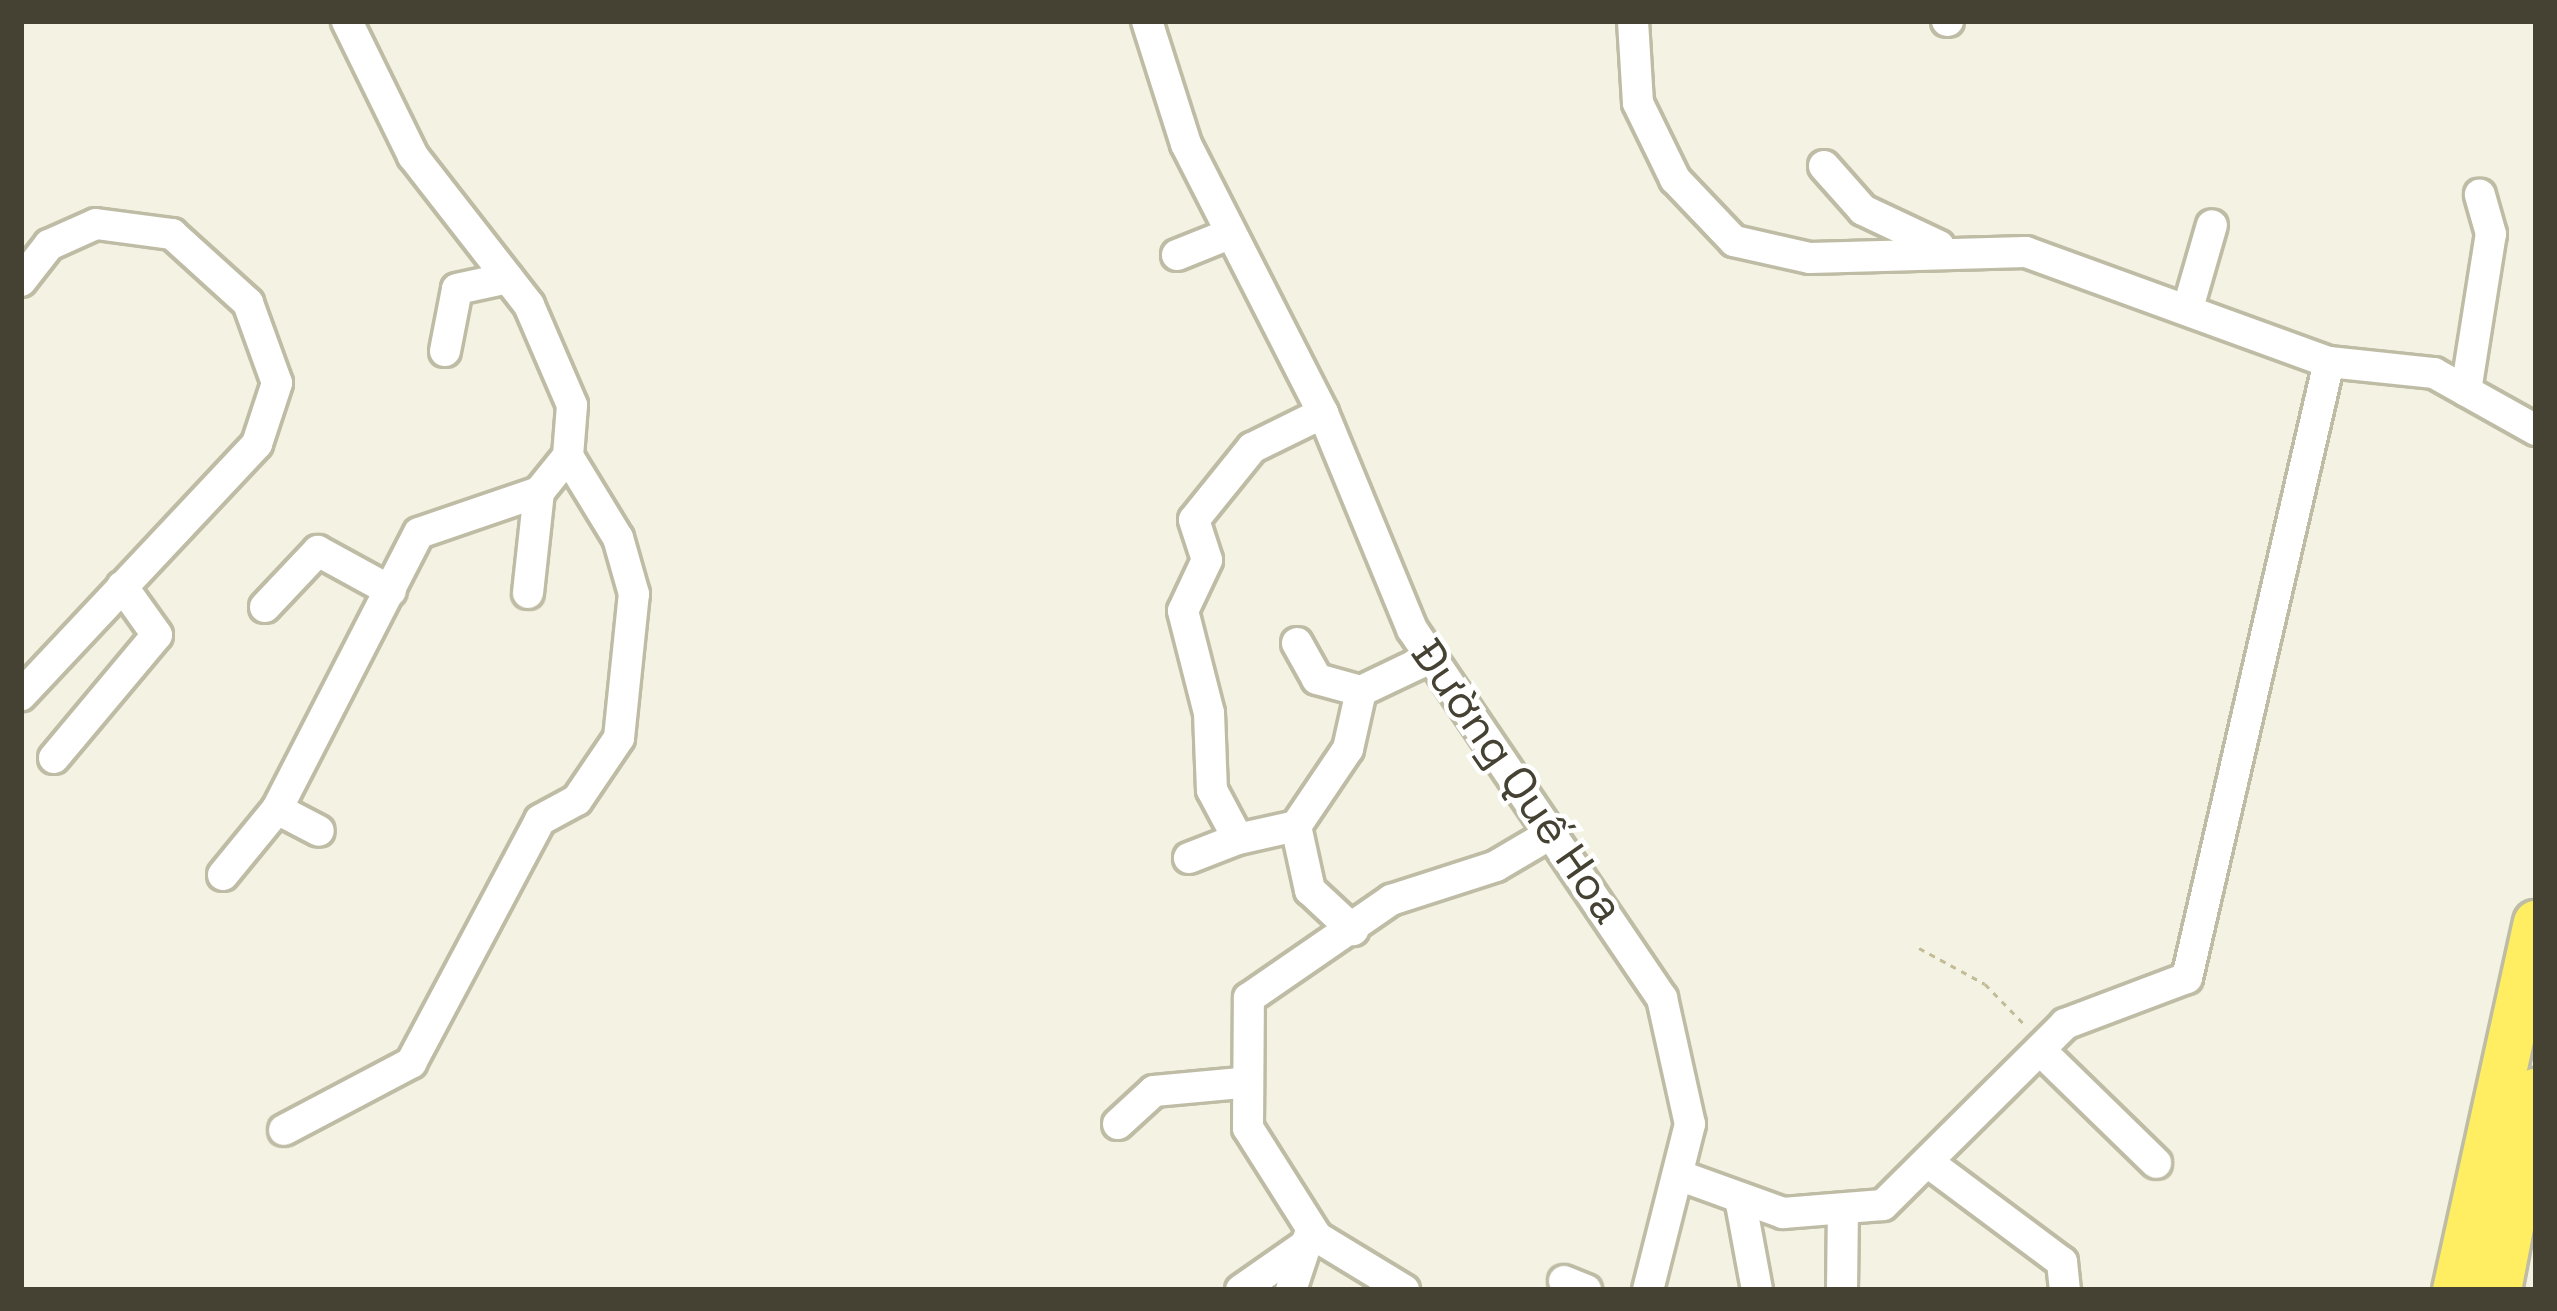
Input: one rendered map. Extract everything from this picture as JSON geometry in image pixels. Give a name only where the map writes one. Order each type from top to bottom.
[{"type":"highway","points":[[2456,1290],[2536,922]]},
{"type":"highway","points":[[2498,1290],[2536,1091]]},
{"type":"street","points":[[347,21],[413,156],[508,278],[572,405],[568,456],[538,501],[528,593]]},
{"type":"street","name":"Đường Quế Hoa","points":[[1147,21],[1227,235],[1323,413],[1428,659],[1662,998],[1690,1124],[1681,1176],[1648,1290]]},
{"type":"street","points":[[1633,21],[1638,103],[1675,179],[1734,241],[1810,258],[1951,250],[2026,252],[2329,362],[2411,368],[2466,391],[2536,430]]},
{"type":"street","points":[[1824,166],[1863,210],[1951,250]]},
{"type":"street","points":[[2466,391],[2491,234],[2480,195]]},
{"type":"street","points":[[21,280],[67,235],[119,220],[145,225],[230,279],[263,331],[277,383],[257,444],[21,694]]},
{"type":"street","points":[[2188,308],[2212,225]]},
{"type":"street","points":[[1177,255],[1227,235]]},
{"type":"street","points":[[445,352],[458,289],[508,278]]},
{"type":"street","points":[[1681,1176],[1784,1213],[1843,1213],[1882,1204],[2043,1047],[2085,1013],[2176,988],[2194,964],[2329,362]]},
{"type":"street","points":[[1238,839],[1196,767],[1209,713],[1184,611],[1207,560],[1199,504],[1252,448],[1323,413]]},
{"type":"street","points":[[284,1130],[411,1063],[540,820],[577,800],[620,738],[634,594],[619,538],[568,456]]},
{"type":"street","points":[[224,875],[277,809],[425,526],[538,501]]},
{"type":"street","points":[[265,607],[318,551],[392,590]]},
{"type":"street","points":[[54,758],[157,635],[122,586]]},
{"type":"street","points":[[1297,643],[1317,679],[1361,691],[1428,659]]},
{"type":"street","points":[[1189,858],[1238,839],[1296,826],[1348,749],[1361,691]]},
{"type":"street","points":[[277,809],[319,831]]},
{"type":"street","points":[[1296,826],[1310,890],[1353,930]]},
{"type":"street","points":[[1403,1290],[1312,1238],[1265,1165],[1240,1083],[1256,989],[1408,891],[1496,866],[1552,833]]},
{"type":"street","points":[[2043,1047],[2156,1163]]},
{"type":"street","points":[[1118,1124],[1154,1091],[1240,1083]]},
{"type":"street","points":[[1929,1163],[2062,1262],[2065,1290]]},
{"type":"street","points":[[1740,1198],[1757,1290]]},
{"type":"street","points":[[1842,1290],[1843,1213]]},
{"type":"street","points":[[1241,1290],[1312,1238]]},
{"type":"street","points":[[1292,1290],[1312,1238]]},
{"type":"path","points":[[1918,949],[1985,985],[2043,1047]]}]
